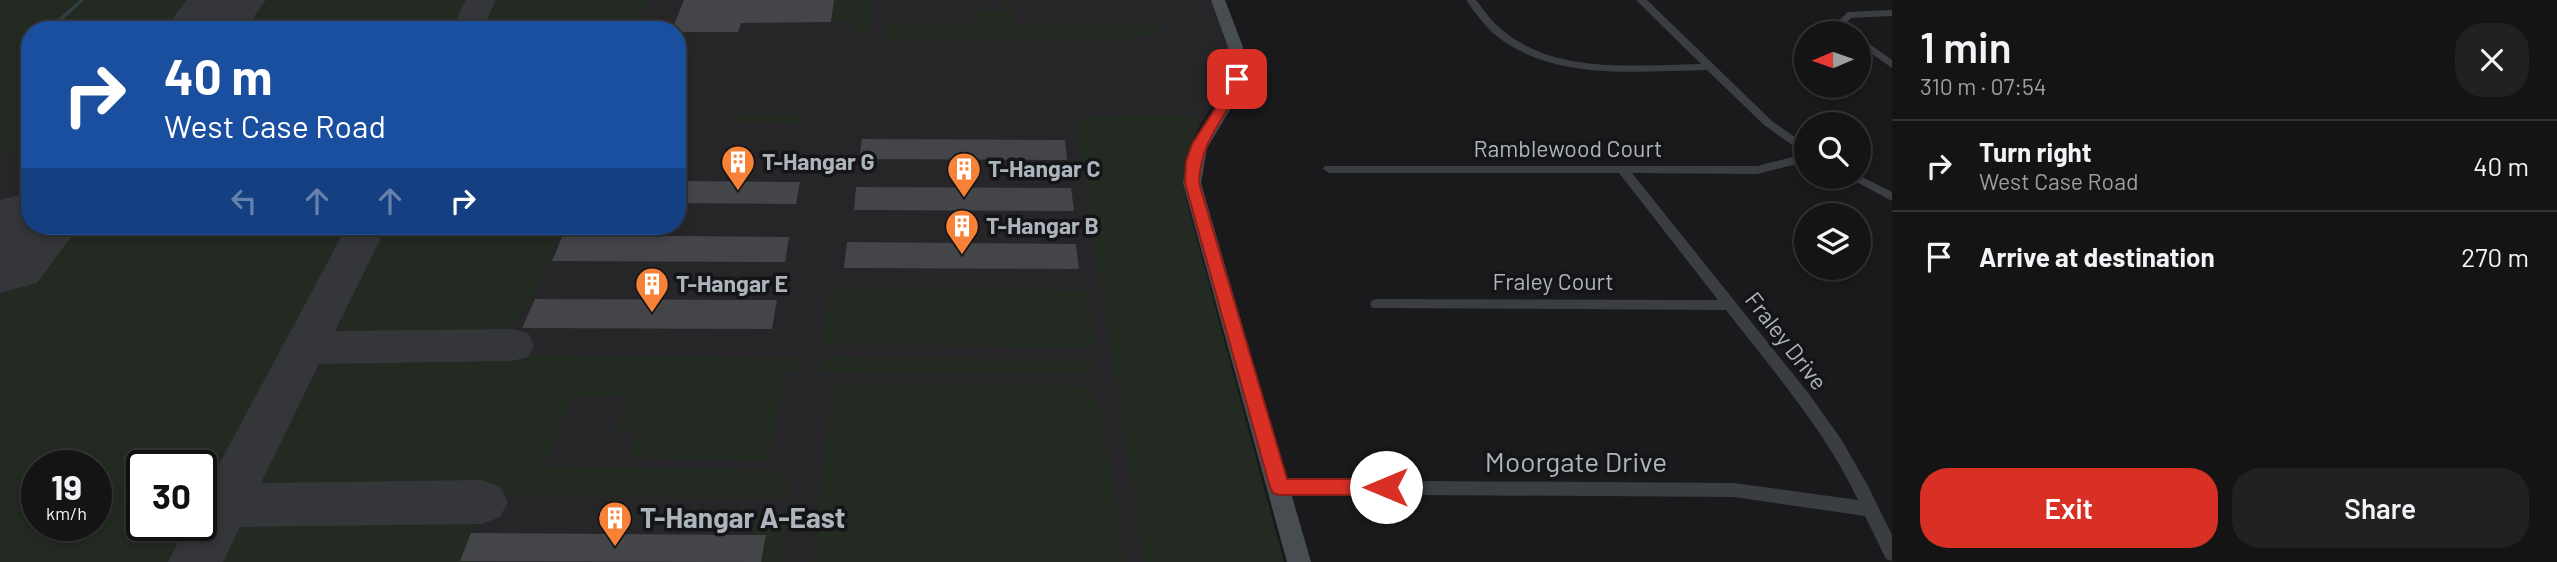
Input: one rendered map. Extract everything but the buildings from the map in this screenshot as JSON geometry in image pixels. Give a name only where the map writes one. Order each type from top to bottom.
[{"type":"main road","points":[[1219,0],[1234,43],[1238,71],[1230,95],[1199,144],[1193,162],[1192,183],[1299,562]]},
{"type":"street","points":[[1471,0],[1489,23],[1509,41],[1564,62],[1609,66],[1709,67]]},
{"type":"street","points":[[1641,0],[1768,123],[1794,142]]},
{"type":"street","points":[[1843,21],[1854,14],[1892,13]]},
{"type":"street","points":[[1871,49],[1892,65]]},
{"type":"street","name":"Ramblewood Court","points":[[1329,169],[1757,170],[1794,161]]},
{"type":"street","name":"Fraley Drive","points":[[1623,170],[1827,432],[1892,553]]},
{"type":"street","points":[[1871,186],[1892,197]]},
{"type":"street","name":"Fraley Court","points":[[1377,304],[1729,305]]},
{"type":"street","name":"Moorgate Drive","points":[[1279,487],[1734,490],[1870,509]]},
{"type":"shaded area","points":[[0,0],[1212,0],[1230,48],[1230,79],[1200,124],[1189,146],[1183,175],[1185,195],[1282,562],[0,562]]},
{"type":"shaded area","points":[[0,0],[201,0],[182,21],[21,21],[21,145],[0,153]]},
{"type":"shaded area","points":[[252,0],[468,0],[457,21],[234,21]]},
{"type":"shaded area","points":[[494,0],[612,0],[617,21],[484,21]]},
{"type":"shaded area","points":[[618,0],[649,0],[640,21],[622,21]]},
{"type":"shaded area","points":[[834,0],[872,0],[869,33],[854,34],[853,22],[831,22]]},
{"type":"shaded area","points":[[1003,0],[1010,0],[1014,24],[1166,24],[1151,34],[1124,41],[897,41],[885,36],[885,23],[978,23],[977,11],[1004,11]]},
{"type":"shaded area","points":[[741,114],[805,115],[810,119],[804,123],[728,122],[724,119]]},
{"type":"shaded area","points":[[1084,116],[1193,116],[1200,124],[1186,167],[1185,195],[1284,562],[1144,562],[1075,123]]},
{"type":"shaded area","points":[[54,235],[343,235],[217,474],[217,450],[126,450],[126,541],[182,541],[171,562],[0,562],[0,298]]},
{"type":"shaded area","points":[[379,235],[560,235],[528,308],[525,308],[513,323],[497,333],[451,338],[357,335],[347,331],[341,323],[341,312]]},
{"type":"shaded area","points":[[843,288],[1084,290],[1090,294],[1095,345],[1093,348],[826,344],[821,340],[829,295]]},
{"type":"shaded area","points":[[368,355],[801,358],[798,371],[785,372],[769,461],[630,458],[636,432],[616,430],[626,396],[573,397],[548,459],[535,459],[531,466],[773,470],[789,477],[788,498],[290,497],[271,489],[266,480],[267,461],[308,381],[329,365]]},
{"type":"shaded area","points":[[824,357],[1091,359],[1096,362],[1084,373],[1074,374],[837,373],[820,372],[819,367]]},
{"type":"shaded area","points":[[842,383],[1077,385],[1090,390],[1102,412],[1125,562],[812,562],[832,387]]},
{"type":"shaded area","points":[[272,511],[480,511],[481,514],[461,560],[474,562],[220,562],[229,544],[246,524]]},
{"type":"shaded area","points":[[770,513],[786,522],[788,528],[783,562],[761,562],[765,535],[752,535],[756,515]]},
{"type":"waterway","points":[[59,21],[82,0]]},
{"type":"taxiway","points":[[470,21],[481,0]]},
{"type":"taxiway","points":[[305,348],[362,235]]},
{"type":"taxiway","points":[[305,348],[512,345]]},
{"type":"taxiway","points":[[224,505],[305,348]]},
{"type":"taxiway","points":[[224,505],[482,502]]},
{"type":"taxiway","points":[[195,562],[224,505]]},
{"type":"runway","points":[[210,21],[228,0]]},
{"type":"runway","points":[[0,258],[21,234]]},
{"type":"place","name":"T-Hangar G","points":[[738,192]]},
{"type":"place","name":"T-Hangar C","points":[[964,199]]},
{"type":"place","name":"T-Hangar B","points":[[962,256]]},
{"type":"place","name":"T-Hangar E","points":[[652,314]]},
{"type":"place","name":"T-Hangar A-East","points":[[615,548]]},
{"type":"route","points":[[1237,79],[1195,152],[1192,183],[1279,487],[1386,487]]}]
